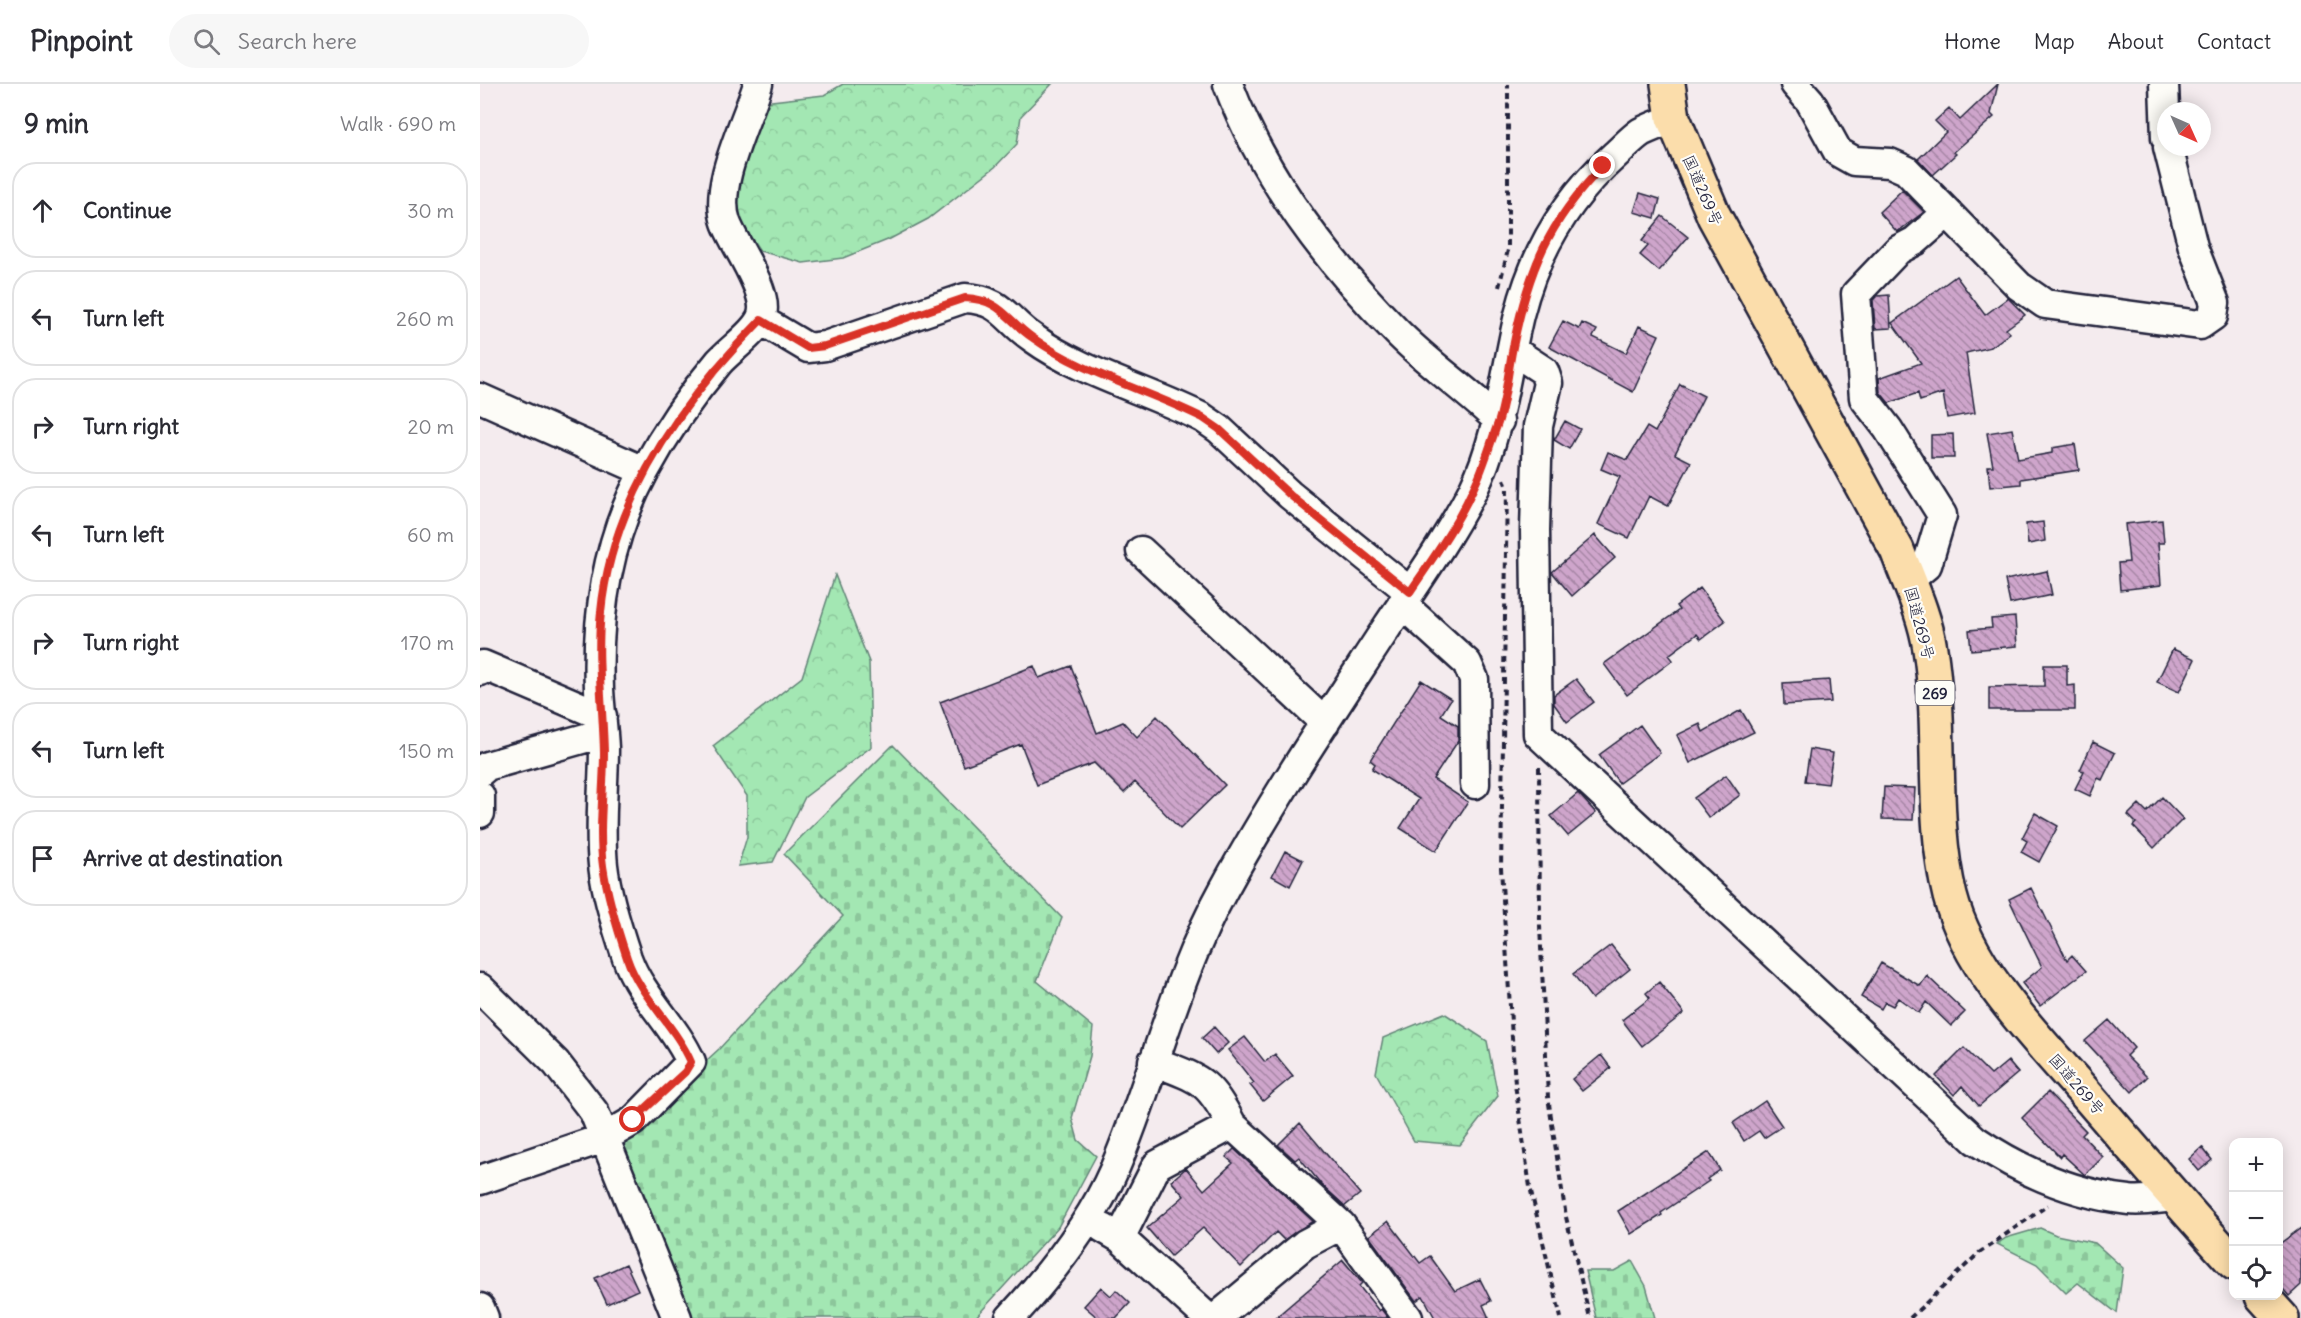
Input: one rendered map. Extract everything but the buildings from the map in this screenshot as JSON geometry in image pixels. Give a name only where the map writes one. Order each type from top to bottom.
[{"type":"highway","name":"国道269号","points":[[1668,84],[1673,118],[1714,216],[1896,550],[1909,580],[1930,647],[1936,703],[1942,861],[1951,900],[1964,931],[1992,980],[2027,1025],[2229,1257]]},
{"type":"highway","points":[[2266,1300],[2282,1318]]},
{"type":"street","points":[[480,1180],[604,1138],[633,1120],[685,1072],[691,1062],[686,1049],[638,980],[628,960],[603,867],[603,724],[599,690],[601,612],[612,553],[625,511],[644,471],[699,388],[720,361],[761,320],[762,305],[757,284],[725,221],[722,194],[758,84]]},
{"type":"street","points":[[1228,84],[1260,155],[1313,234],[1352,283],[1397,332],[1499,420]]},
{"type":"street","points":[[1795,84],[1810,101],[1839,152],[1854,161],[1890,163],[1906,170],[2019,286],[2045,304],[2200,325],[2213,316],[2216,303],[2193,247],[2170,156]]},
{"type":"street","points":[[2164,84],[2165,102]]},
{"type":"street","points":[[1010,1318],[1039,1287],[1089,1219],[1113,1172],[1201,935],[1224,889],[1325,723],[1448,537],[1475,486],[1499,420],[1512,350],[1531,272],[1548,236],[1577,193],[1638,134],[1673,118]]},
{"type":"street","points":[[1909,580],[1927,565],[1942,515],[1888,429],[1864,398],[1856,294],[1898,250],[1915,241],[1947,213]]},
{"type":"street","points":[[761,320],[808,348],[825,346],[965,298],[985,299],[1005,313],[1031,338],[1059,354],[1211,423],[1406,598],[1467,663],[1474,680],[1475,784]]},
{"type":"street","points":[[1512,350],[1544,371],[1548,383],[1538,426],[1535,530],[1539,734],[1975,1140],[2009,1163],[2057,1184],[2131,1201],[2175,1197]]},
{"type":"street","points":[[480,398],[644,471]]},
{"type":"street","points":[[1142,551],[1325,723]]},
{"type":"street","points":[[480,670],[483,665],[603,724]]},
{"type":"street","points":[[480,772],[487,766],[603,724]]},
{"type":"street","points":[[480,796],[480,813]]},
{"type":"street","points":[[480,988],[556,1063],[594,1112],[677,1318]]},
{"type":"street","points":[[1153,1061],[1201,1080],[1217,1097],[1232,1125],[1341,1225],[1408,1318]]},
{"type":"street","points":[[1120,1238],[1157,1165],[1232,1125]]},
{"type":"street","points":[[1089,1219],[1120,1238],[1208,1318]]},
{"type":"street","points":[[1216,1318],[1305,1244],[1341,1225]]},
{"type":"street","points":[[480,1308],[484,1318]]},
{"type":"path","points":[[1508,250],[1509,84]]},
{"type":"path","points":[[1508,488],[1501,868],[1504,916],[1515,1084],[1530,1187],[1561,1318]]},
{"type":"path","points":[[1539,734],[1540,926],[1548,1097],[1566,1217],[1590,1318]]},
{"type":"path","points":[[1910,1318],[1979,1253],[2044,1209],[2049,1204],[2057,1184]]},
{"type":"green space","points":[[843,84],[1052,84],[1021,116],[1017,144],[995,167],[928,219],[890,239],[843,258],[803,263],[760,251],[740,219],[735,189],[740,159],[763,102],[824,95]]},
{"type":"green space","points":[[835,575],[869,662],[871,747],[805,797],[773,862],[738,866],[747,837],[747,796],[713,746],[802,677]]},
{"type":"green space","points":[[893,745],[1062,918],[1037,981],[1093,1027],[1090,1056],[1072,1118],[1078,1140],[1096,1156],[1058,1227],[975,1318],[688,1318],[617,1143],[719,1049],[843,916],[784,854]]},
{"type":"green space","points":[[1444,1013],[1487,1041],[1498,1096],[1460,1145],[1414,1141],[1376,1073],[1383,1038]]},
{"type":"green space","points":[[2040,1228],[2056,1235],[2095,1243],[2123,1268],[2117,1313],[2078,1283],[2066,1293],[2037,1264],[1997,1244],[2006,1238]]},
{"type":"green space","points":[[1632,1261],[1646,1286],[1655,1318],[1596,1318],[1585,1271],[1614,1271]]},
{"type":"route","points":[[633,1120],[685,1072],[691,1062],[686,1049],[638,980],[628,960],[603,867],[603,733],[599,690],[601,612],[612,553],[625,511],[644,471],[699,388],[720,361],[761,320],[808,348],[825,346],[965,298],[985,299],[1005,313],[1031,338],[1059,354],[1184,409],[1219,429],[1290,495],[1410,592],[1448,537],[1475,486],[1499,420],[1519,316],[1531,272],[1548,236],[1577,193],[1603,166]]}]
